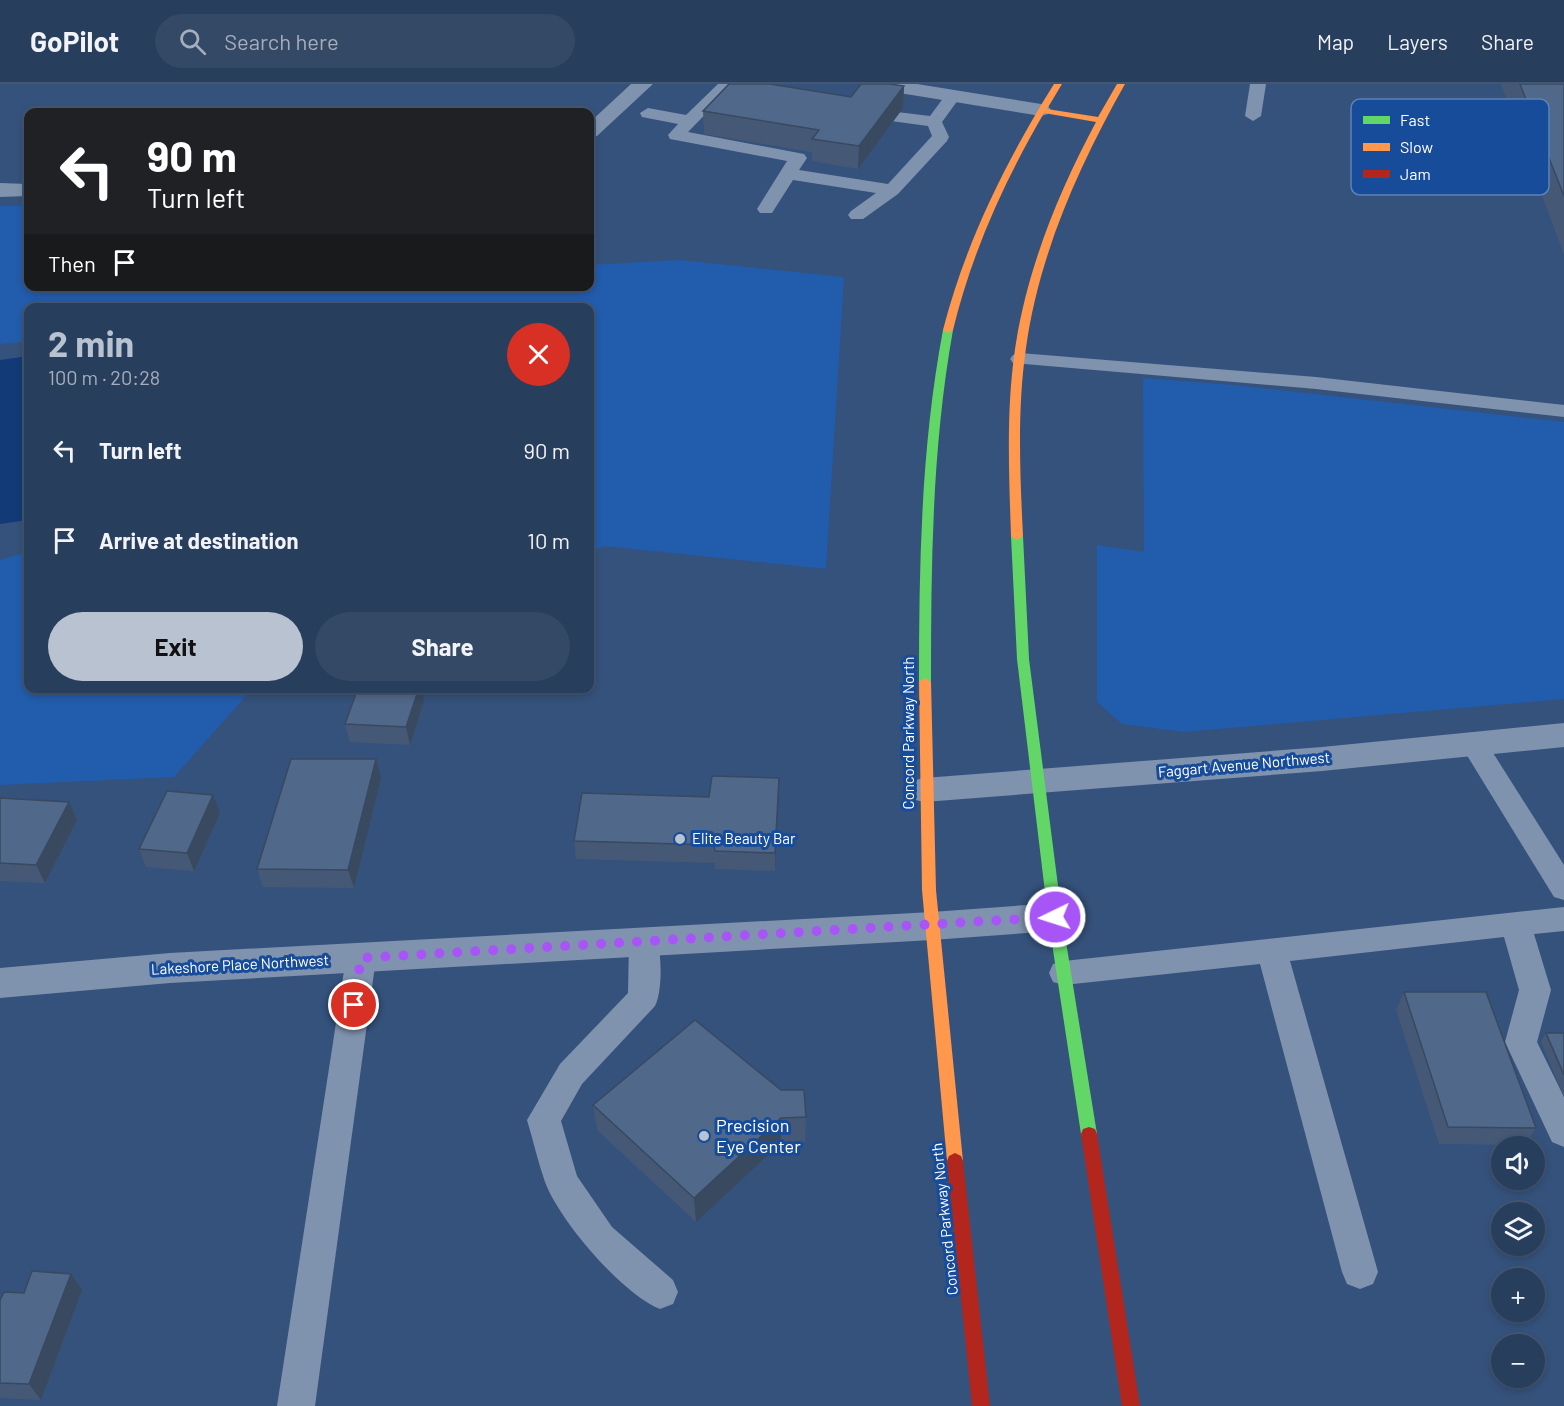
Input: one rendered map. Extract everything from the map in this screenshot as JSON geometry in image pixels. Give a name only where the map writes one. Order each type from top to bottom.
[{"type":"highway","points":[[1121,84],[1103,104],[1100,120],[1067,189],[1041,259],[1025,325],[1020,359],[1014,461],[1023,659],[1038,781],[1055,917],[1131,1406]]},
{"type":"highway","points":[[1053,96],[1100,120]]},
{"type":"highway","name":"Concord Parkway North","points":[[981,1406],[932,926],[924,790],[926,550],[935,409],[951,317],[975,239],[1006,172],[1053,96]]},
{"type":"street","points":[[594,128],[643,84]]},
{"type":"street","points":[[880,84],[953,96],[1053,96]]},
{"type":"street","points":[[0,190],[24,190]]},
{"type":"street","name":"Faggart Avenue Northwest","points":[[924,790],[1322,759],[1564,735]]},
{"type":"street","name":"Lakeshore Place Northwest","points":[[0,983],[170,969],[1055,917]]},
{"type":"lane","points":[[1253,116],[1258,84]]},
{"type":"lane","points":[[745,92],[719,86],[691,121],[676,135],[798,158],[766,209]]},
{"type":"lane","points":[[934,122],[953,96]]},
{"type":"lane","points":[[648,113],[691,121]]},
{"type":"lane","points":[[897,117],[934,122]]},
{"type":"lane","points":[[857,215],[892,190],[941,136],[934,122]]},
{"type":"lane","points":[[788,174],[892,190]]},
{"type":"lane","points":[[1020,359],[1317,383],[1564,411]]},
{"type":"lane","points":[[1473,744],[1564,890]]},
{"type":"lane","points":[[1064,973],[1564,919]]},
{"type":"lane","points":[[1516,925],[1535,990],[1521,1042],[1564,1132]]},
{"type":"lane","points":[[644,942],[644,997],[571,1074],[544,1120],[562,1182],[600,1238],[660,1292]]},
{"type":"lane","points":[[1272,951],[1360,1272]]},
{"type":"lane","points":[[296,1406],[361,958]]},
{"type":"shaded area","points":[[0,206],[24,206],[24,291],[594,291],[594,265],[679,260],[844,277],[826,569],[604,546],[594,550],[594,303],[24,303],[24,341],[0,344]]},
{"type":"shaded area","points":[[24,357],[24,521],[0,524],[0,360]]},
{"type":"shaded area","points":[[1143,378],[1234,385],[1564,422],[1564,699],[1184,732],[1122,724],[1097,702],[1097,545],[1144,552]]},
{"type":"shaded area","points":[[24,553],[24,693],[248,693],[174,777],[0,785],[0,560]]},
{"type":"building","points":[[729,84],[770,84],[851,97],[861,84],[904,86],[859,146],[812,139],[819,130],[703,111]]},
{"type":"building","points":[[1520,84],[1564,84],[1564,196],[1549,158],[1549,99],[1526,99]]},
{"type":"building","points":[[356,693],[417,693],[406,727],[345,724]]},
{"type":"building","points":[[291,759],[376,759],[348,870],[257,869]]},
{"type":"building","points":[[712,776],[779,778],[775,853],[715,851],[714,845],[574,841],[582,793],[709,797]]},
{"type":"building","points":[[167,791],[213,795],[187,853],[139,849]]},
{"type":"building","points":[[0,798],[69,802],[36,865],[0,863]]},
{"type":"building","points":[[1404,992],[1486,992],[1536,1128],[1448,1127]]},
{"type":"building","name":"Precision Eye Center","points":[[695,1020],[781,1090],[804,1090],[806,1117],[781,1118],[694,1198],[593,1105]]},
{"type":"building","points":[[1546,1033],[1564,1033],[1564,1075]]},
{"type":"building","points":[[32,1271],[71,1274],[29,1384],[0,1383],[0,1300],[4,1292],[24,1293]]},
{"type":"traffic: fast","points":[[925,682],[927,506],[934,417],[948,330]]},
{"type":"traffic: fast","points":[[1017,536],[1023,659],[1055,917],[1089,1134]]},
{"type":"traffic: slow","points":[[948,330],[956,297],[978,233],[1023,142],[1058,84]]},
{"type":"traffic: slow","points":[[1017,536],[1015,456],[1017,376],[1032,291],[1063,200],[1090,141],[1121,84]]},
{"type":"traffic: slow","points":[[1041,110],[1100,120]]},
{"type":"traffic: slow","points":[[925,682],[929,890],[955,1161]]},
{"type":"traffic: jam","points":[[1089,1134],[1131,1406]]},
{"type":"traffic: jam","points":[[955,1161],[981,1406]]},
{"type":"place","name":"Elite Beauty Bar","points":[[680,839]]},
{"type":"place","name":"Precision Eye Center","points":[[704,1136]]},
{"type":"route","points":[[354,1005],[361,958],[1055,917]]}]
